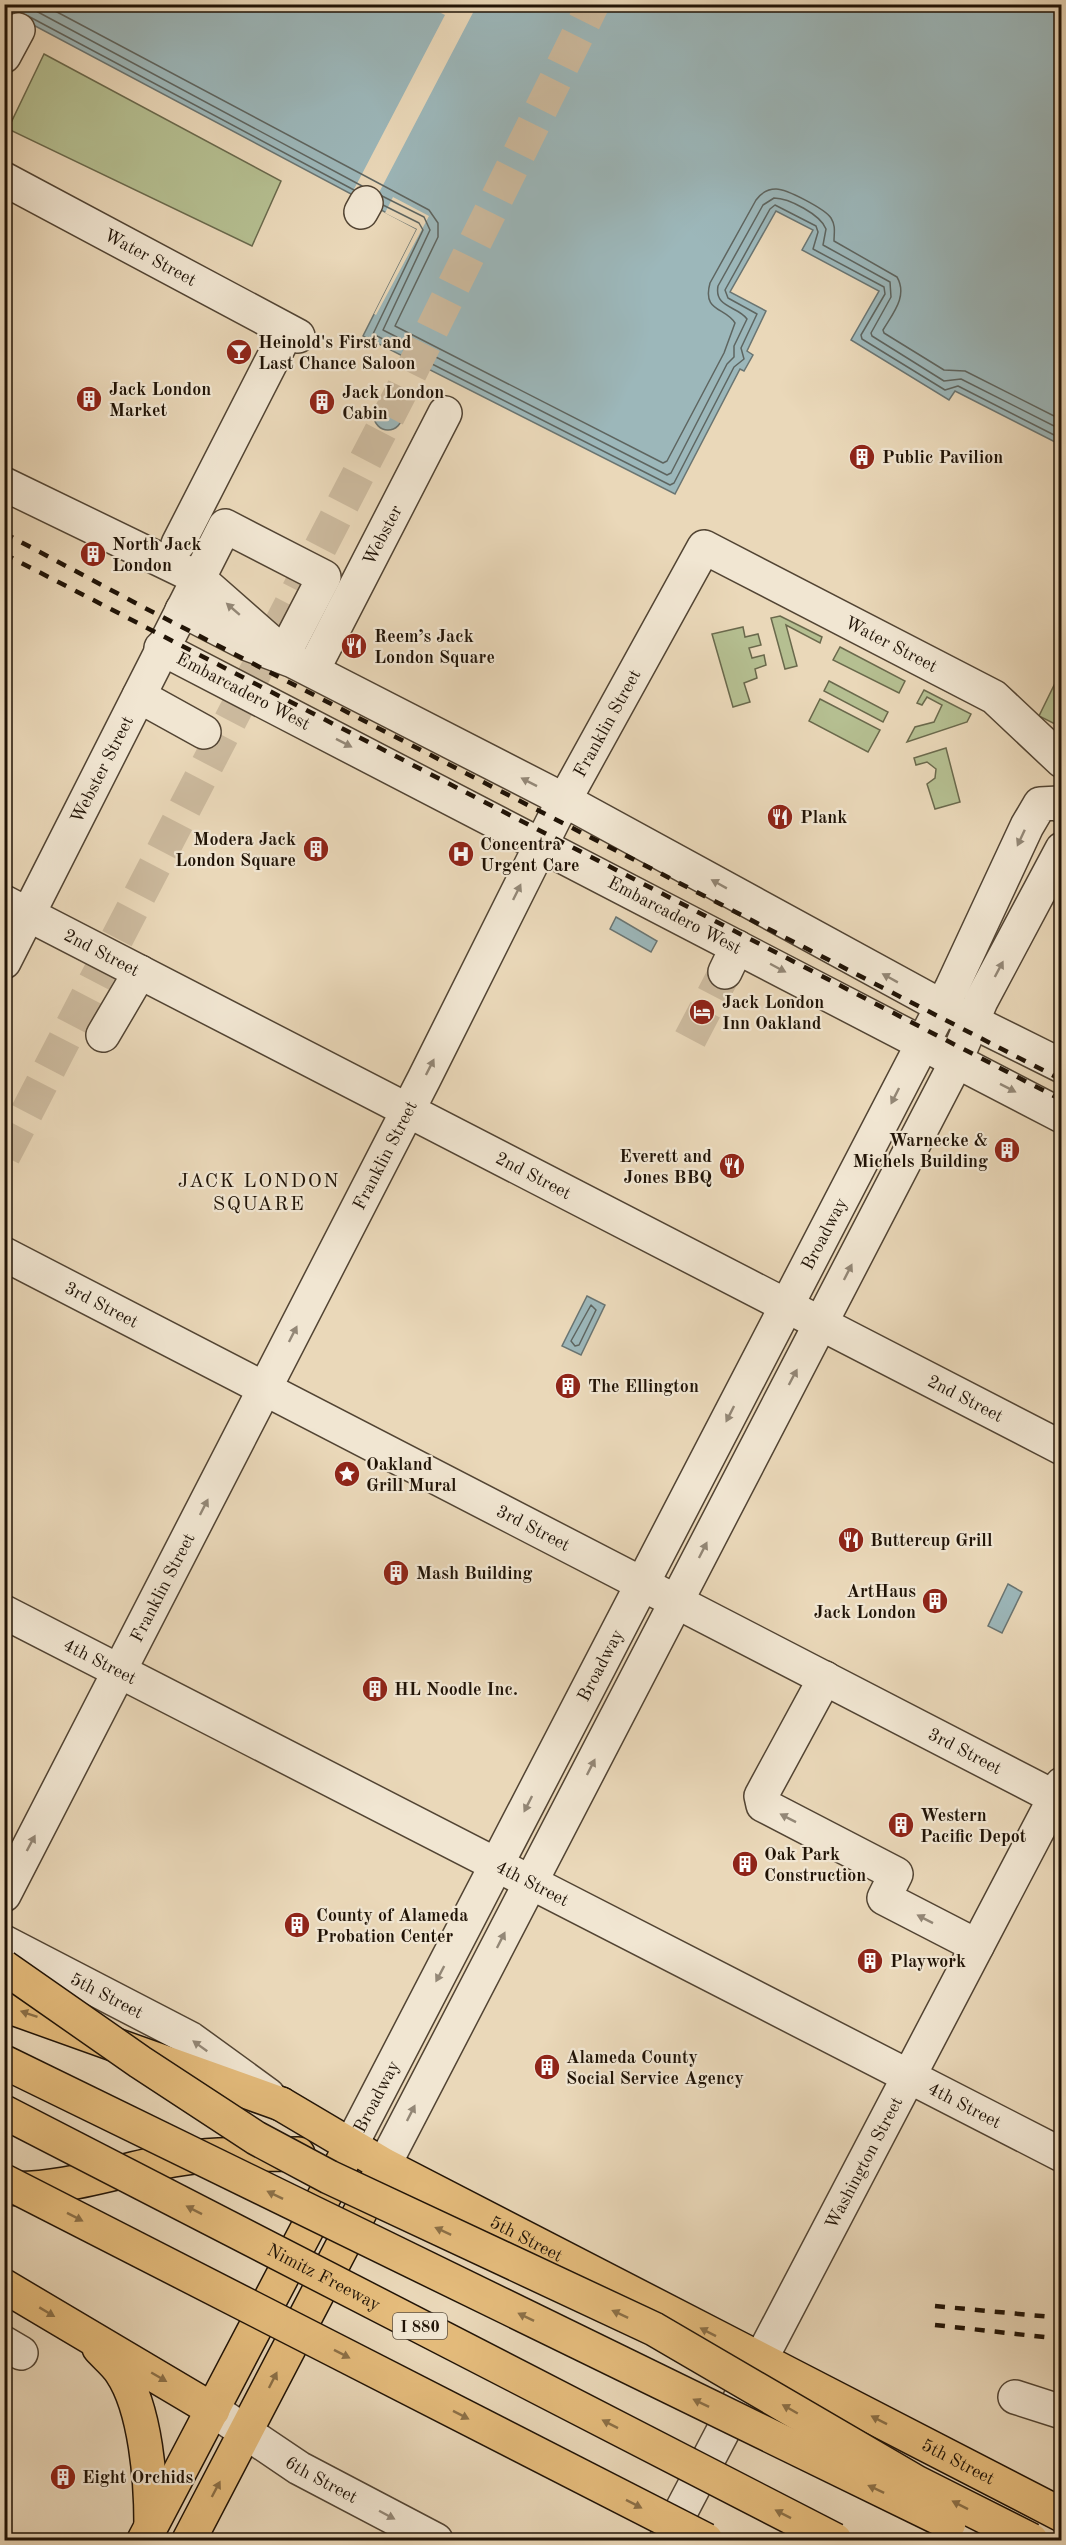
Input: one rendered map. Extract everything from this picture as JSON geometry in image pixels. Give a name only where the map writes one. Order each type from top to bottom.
[{"type":"main road","points":[[4,1966],[140,2062],[256,2138],[329,2177],[654,2329],[916,2482],[1031,2541]]},
{"type":"main road","points":[[4,2006],[281,2104]]},
{"type":"main road","points":[[4,2062],[872,2488],[986,2541]]},
{"type":"main road","name":"5th Street","points":[[281,2104],[384,2165],[1062,2515]]},
{"type":"main road","name":"Nimitz Freeway","points":[[4,2112],[835,2541]]},
{"type":"main road","points":[[4,2188],[55,2185],[176,2159],[216,2154],[308,2154],[350,2146]]},
{"type":"main road","name":"Broadway","points":[[148,2533],[350,2146]]},
{"type":"main road","points":[[189,2541],[384,2165]]},
{"type":"main road","points":[[4,2181],[706,2541]]},
{"type":"main road","points":[[4,2286],[213,2410]]},
{"type":"main road","points":[[90,2337],[122,2373],[136,2411],[150,2473],[148,2533]]},
{"type":"street","name":"Water Street","points":[[4,179],[293,334],[196,509]]},
{"type":"street","name":"Webster","points":[[299,657],[353,591],[445,413]]},
{"type":"street","points":[[4,484],[198,578],[299,657],[942,1006],[1062,1066]]},
{"type":"street","points":[[178,544],[196,509],[353,591]]},
{"type":"street","name":"Webster Street","points":[[4,962],[17,908],[138,696],[225,526]]},
{"type":"street","name":"Water Street","points":[[704,547],[994,697],[1062,761]]},
{"type":"street","name":"Franklin Street","points":[[4,1895],[408,1110],[541,844],[704,547]]},
{"type":"street","points":[[299,657],[324,577]]},
{"type":"street","points":[[182,610],[248,645],[299,657]]},
{"type":"street","name":"Embarcadero West","points":[[161,648],[541,844],[731,960],[922,1044],[1062,1116]]},
{"type":"street","points":[[138,696],[204,732]]},
{"type":"street","name":"Broadway","points":[[350,2146],[942,1006],[1027,826],[1040,804],[1061,803]]},
{"type":"street","points":[[384,2165],[821,1324],[956,1061],[972,1021],[1062,849]]},
{"type":"street","name":"2nd Street","points":[[17,908],[1062,1448]]},
{"type":"street","points":[[103,1035],[140,972]]},
{"type":"street","name":"3rd Street","points":[[4,1254],[676,1602],[1059,1794]]},
{"type":"street","name":"4th Street","points":[[4,1612],[1062,2155]]},
{"type":"street","points":[[825,1678],[761,1796],[763,1805],[896,1874],[884,1898],[977,1946]]},
{"type":"street","name":"Washington Street","points":[[666,2541],[1059,1794]]},
{"type":"street","name":"5th Street","points":[[4,1942],[191,2039],[281,2104]]},
{"type":"street","points":[[1015,2397],[1062,2412]]},
{"type":"street","name":"6th Street","points":[[213,2410],[311,2475],[436,2541]]},
{"type":"green space","points":[[44,54],[281,181],[252,246],[8,129]]},
{"type":"green space","points":[[780,616],[822,637],[820,643],[786,625],[797,666],[785,669],[771,618]]},
{"type":"green space","points":[[743,627],[745,637],[758,634],[761,645],[749,648],[752,658],[764,655],[766,665],[755,669],[757,678],[744,683],[750,702],[733,707],[712,634]]},
{"type":"green space","points":[[840,647],[905,681],[899,693],[833,660]]},
{"type":"green space","points":[[1061,671],[1061,727],[1039,716]]},
{"type":"green space","points":[[829,681],[888,712],[883,722],[824,691]]},
{"type":"green space","points":[[924,690],[971,714],[967,722],[907,742],[915,727],[934,722],[942,705],[927,697],[922,705],[917,703]]},
{"type":"green space","points":[[820,699],[880,730],[868,752],[809,721]]},
{"type":"green space","points":[[946,748],[960,802],[935,809],[927,784],[935,778],[936,769],[927,762],[916,765],[914,758]]},
{"type":"water","points":[[4,5],[1061,5],[1061,445],[955,391],[949,400],[851,340],[879,291],[802,250],[813,230],[776,211],[730,292],[766,311],[747,351],[753,355],[744,371],[740,369],[675,494],[363,336],[417,229],[5,10]]},
{"type":"water","points":[[388,402],[398,406],[402,416],[398,426],[388,430],[378,426],[374,416],[378,406]]},
{"type":"water","points":[[616,917],[657,941],[651,952],[610,929]]},
{"type":"water","points":[[587,1296],[605,1305],[581,1355],[562,1346]]},
{"type":"water","points":[[1008,1584],[1022,1592],[1002,1633],[988,1626]]},
{"type":"pier","points":[[425,5],[477,5],[372,206],[351,195],[445,15]]},
{"type":"pier","points":[[393,197],[429,216],[376,315],[374,314],[417,229],[385,213]]},
{"type":"tunnel","points":[[4,1156],[401,392],[593,4]]},
{"type":"tunnel","points":[[690,1039],[725,972]]},
{"type":"railway","points":[[4,533],[143,607],[1062,1080]]},
{"type":"railway","points":[[4,554],[1062,1100]]},
{"type":"railway","points":[[935,2306],[1062,2318]]},
{"type":"railway","points":[[935,2325],[1062,2339]]},
{"type":"place","name":"Heinold's First and Last Chance Saloon","points":[[239,352]]},
{"type":"place","name":"Jack London Market","points":[[89,399]]},
{"type":"place","name":"Jack London Cabin","points":[[322,402]]},
{"type":"place","name":"Public Pavilion","points":[[862,457]]},
{"type":"place","name":"North Jack London","points":[[93,554]]},
{"type":"place","name":"Reem’s Jack London Square","points":[[354,646]]},
{"type":"place","name":"Plank","points":[[780,817]]},
{"type":"place","name":"Modera Jack London Square","points":[[316,849]]},
{"type":"place","name":"Concentra Urgent Care","points":[[461,854]]},
{"type":"place","name":"Jack London Inn Oakland","points":[[702,1012]]},
{"type":"place","name":"Warnecke & Michels Building","points":[[1007,1150]]},
{"type":"place","name":"Everett and Jones BBQ","points":[[732,1166]]},
{"type":"place","name":"The Ellington","points":[[568,1386]]},
{"type":"place","name":"Oakland Grill Mural","points":[[347,1474]]},
{"type":"place","name":"Buttercup Grill","points":[[851,1540]]},
{"type":"place","name":"Mash Building","points":[[396,1573]]},
{"type":"place","name":"ArtHaus Jack London","points":[[935,1601]]},
{"type":"place","name":"HL Noodle Inc.","points":[[375,1689]]},
{"type":"place","name":"Western Pacific Depot","points":[[901,1825]]},
{"type":"place","name":"Oak Park Construction","points":[[745,1864]]},
{"type":"place","name":"County of Alameda Probation Center","points":[[297,1925]]},
{"type":"place","name":"Playwork","points":[[870,1961]]},
{"type":"place","name":"Alameda County Social Service Agency","points":[[547,2067]]},
{"type":"place","name":"Eight Orchids","points":[[63,2477]]},
{"type":"district","name":"JACK LONDON SQUARE","points":[[259,1192]]}]
